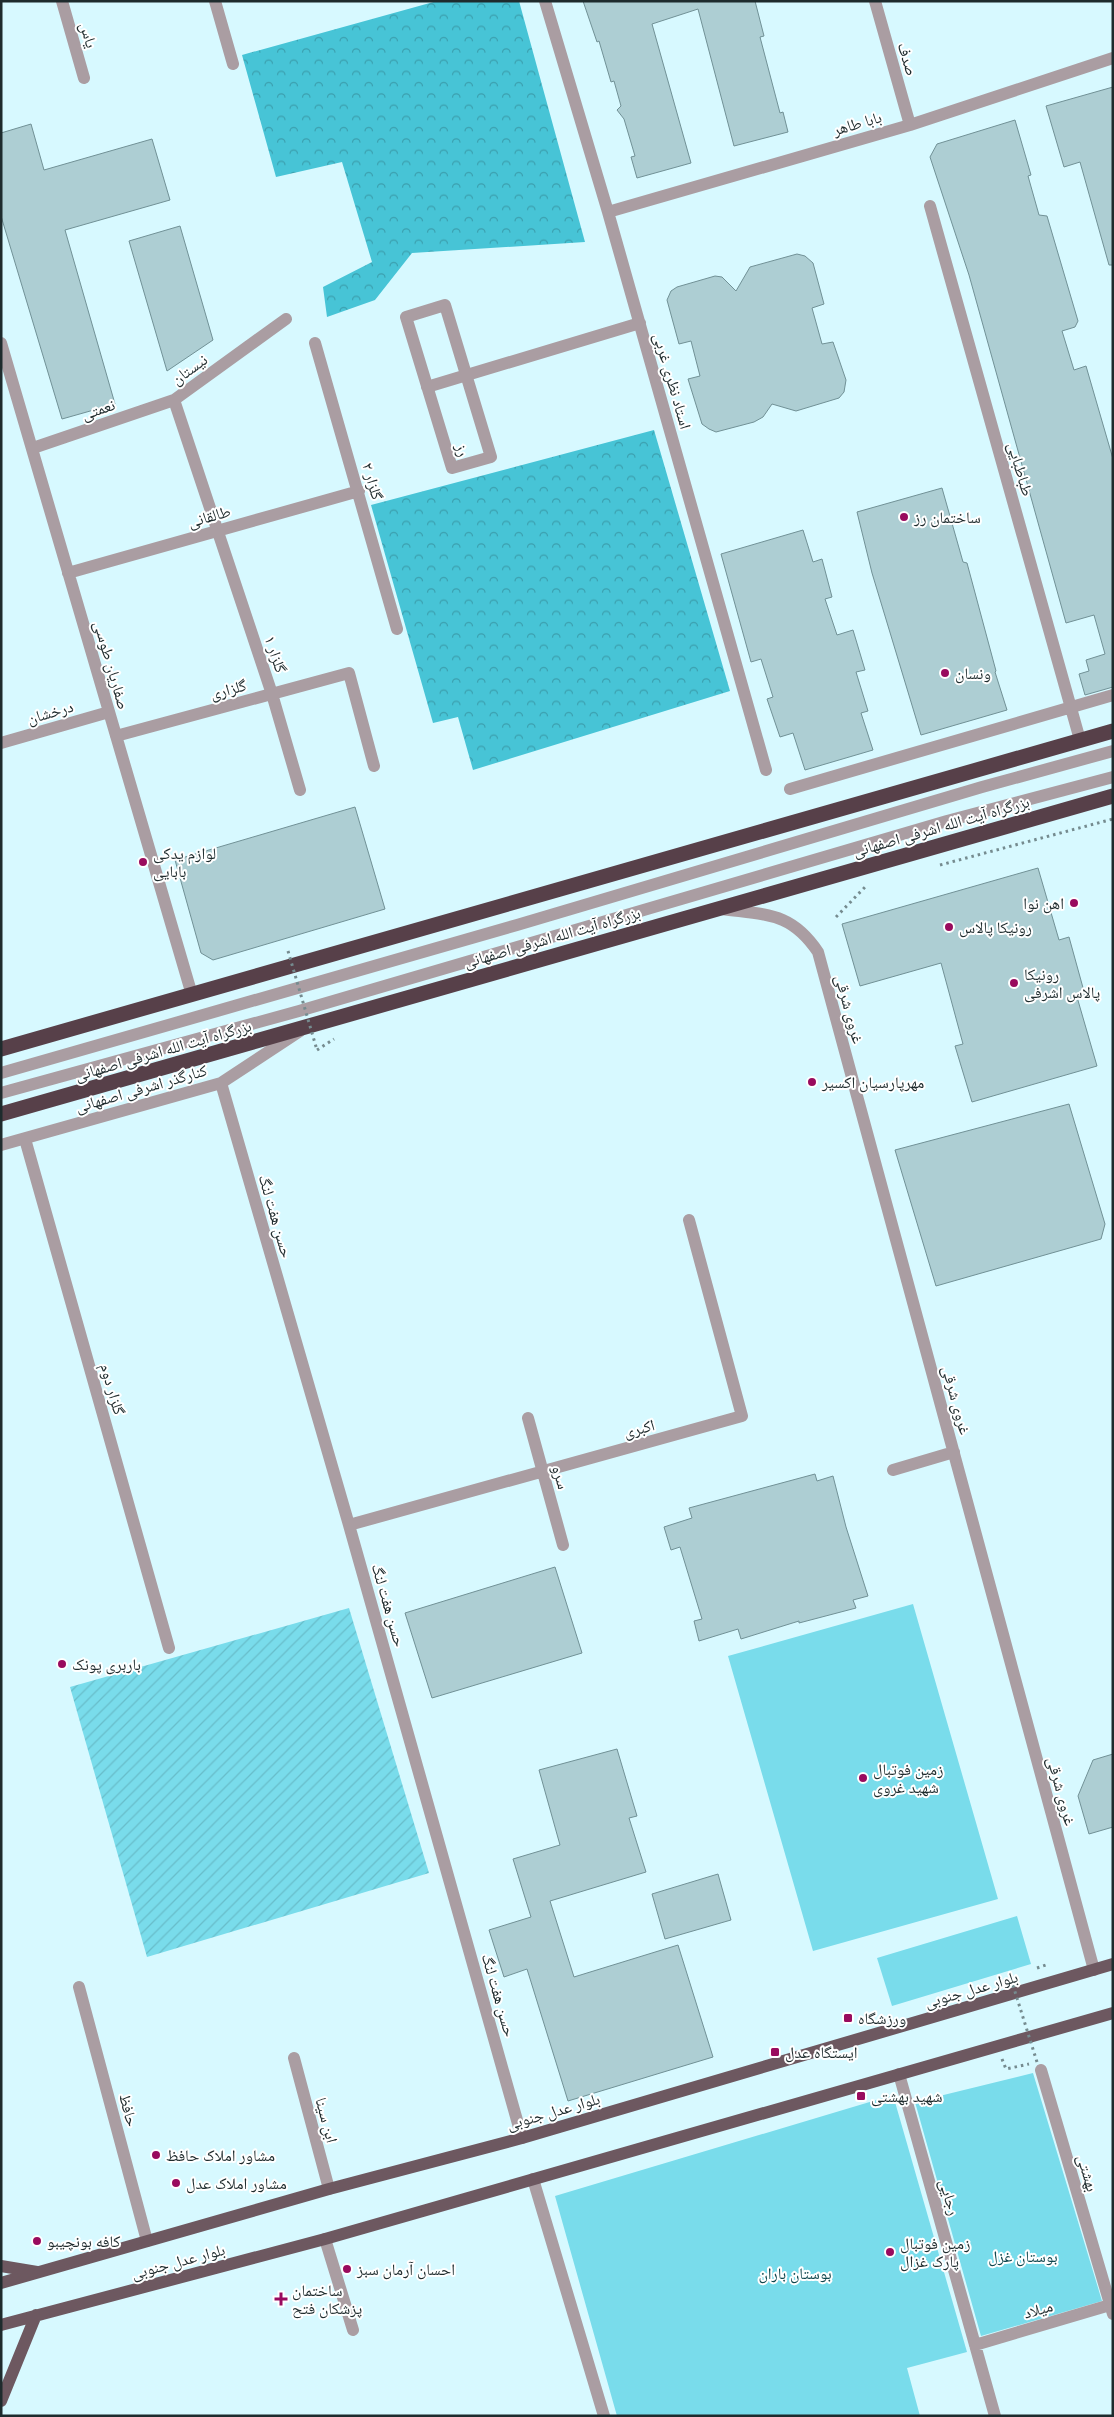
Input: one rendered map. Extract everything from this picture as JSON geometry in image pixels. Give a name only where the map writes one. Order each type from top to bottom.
[{"type":"highway","points":[[1,1049],[1113,731]]},
{"type":"highway","name":"بزرگراه آیت الله اشرفی اصفهانی","points":[[1,1114],[1113,796]]},
{"type":"main road","name":"بلوار عدل جنوبی","points":[[1,2283],[328,2189],[522,2138],[1113,1964]]},
{"type":"main road","name":"بلوار عدل جنوبی","points":[[1,2325],[36,2314],[325,2239],[1113,2012]]},
{"type":"main road","points":[[1,2266],[39,2272]]},
{"type":"main road","points":[[1,2401],[36,2314]]},
{"type":"street","name":"یاس","points":[[62,1],[84,78]]},
{"type":"street","points":[[215,1],[233,64]]},
{"type":"street","name":"استاد نظری غربی","points":[[545,1],[640,323],[766,770]]},
{"type":"street","name":"صدف","points":[[874,1],[910,125]]},
{"type":"street","name":"بابا طاهر","points":[[608,212],[910,125],[1113,58]]},
{"type":"street","name":"طباطبایی","points":[[930,206],[1080,740]]},
{"type":"street","name":"رز","points":[[445,305],[466,375],[491,457],[452,468],[406,316],[445,305]]},
{"type":"street","name":"نیستان","points":[[216,530],[174,400],[286,319]]},
{"type":"street","points":[[427,387],[640,323]]},
{"type":"street","name":"صفاریان طوسی","points":[[1,343],[192,995]]},
{"type":"street","name":"گلزار ۲","points":[[315,343],[359,491],[397,629]]},
{"type":"street","name":"نعمتی","points":[[33,448],[174,400]]},
{"type":"street","name":"طالقانی","points":[[68,573],[359,491]]},
{"type":"street","name":"گلزار ۱","points":[[216,530],[272,694],[300,790]]},
{"type":"street","name":"گلزاری","points":[[116,736],[349,673],[374,766]]},
{"type":"street","points":[[790,789],[1113,695]]},
{"type":"street","name":"درخشان","points":[[1,743],[109,712]]},
{"type":"street","points":[[1,1073],[546,916],[982,787],[1113,751]]},
{"type":"street","points":[[1,1093],[299,1011],[947,821],[1113,776]]},
{"type":"street","name":"غروی شرقی","points":[[716,908],[761,914],[788,921],[803,931],[818,952],[1094,1970]]},
{"type":"street","name":"کنارگذر اشرفی اصفهانی","points":[[1,1145],[24,1140],[105,1114],[221,1083],[306,1027]]},
{"type":"street","name":"حسن هفت لنگ","points":[[221,1083],[349,1525],[522,2138]]},
{"type":"street","name":"گلزار دوم","points":[[24,1140],[170,1648]]},
{"type":"street","name":"اکبری","points":[[349,1525],[742,1416],[689,1220]]},
{"type":"street","name":"سرو","points":[[528,1418],[563,1545]]},
{"type":"street","points":[[893,1470],[954,1452]]},
{"type":"street","name":"حافظ","points":[[79,1987],[147,2241]]},
{"type":"street","name":"ابن سینا","points":[[294,2058],[328,2189]]},
{"type":"street","name":"بهشتی","points":[[1039,2066],[1111,2310]]},
{"type":"street","name":"رجایی","points":[[899,2074],[995,2416]]},
{"type":"street","points":[[533,2178],[604,2416]]},
{"type":"street","points":[[325,2239],[354,2330]]},
{"type":"street","name":"میلاد","points":[[975,2345],[1111,2310]]},
{"type":"path","points":[[933,867],[1113,819]]},
{"type":"path","points":[[836,917],[866,885],[876,882]]},
{"type":"path","points":[[288,951],[317,1050],[334,1039]]},
{"type":"path","points":[[1006,2069],[1039,2066],[1011,1979]]},
{"type":"green space","points":[[437,1],[519,1],[585,242],[412,253],[375,300],[327,317],[323,287],[372,262],[342,162],[276,177],[242,55]]},
{"type":"green space","points":[[654,430],[730,691],[473,770],[458,717],[433,723],[371,505]]},
{"type":"green space","name":"زمین فوتبال شهید غروی","points":[[913,1604],[998,1899],[813,1951],[728,1656]]},
{"type":"green space","points":[[349,1608],[429,1873],[147,1957],[70,1687]]},
{"type":"green space","points":[[1017,1916],[1031,1964],[892,2006],[877,1958]]},
{"type":"green space","name":"بوستان غزل","points":[[1033,2073],[1102,2301],[981,2336],[915,2102]]},
{"type":"green space","name":"بوستان باران","points":[[893,2095],[967,2352],[907,2368],[920,2416],[617,2416],[555,2196]]},
{"type":"building","points":[[583,1],[755,1],[764,36],[760,37],[780,113],[783,112],[788,132],[734,146],[698,9],[652,24],[691,163],[637,178],[631,157],[635,156],[624,119],[617,110],[621,106],[614,81],[611,82],[599,41],[597,42]]},
{"type":"building","points":[[1113,87],[1113,265],[1109,265],[1080,162],[1064,167],[1046,106]]},
{"type":"building","points":[[1015,120],[1031,175],[1028,176],[1039,215],[1047,216],[1078,321],[1075,327],[1062,331],[1074,370],[1086,366],[1113,459],[1113,687],[1085,695],[1079,674],[1089,671],[1086,660],[1105,654],[1094,615],[1066,623],[969,275],[930,157],[937,144]]},
{"type":"building","points":[[31,124],[44,170],[152,139],[170,200],[65,230],[115,404],[62,419],[1,216],[1,133]]},
{"type":"building","points":[[180,226],[213,340],[167,371],[129,241]]},
{"type":"building","points":[[797,254],[805,256],[813,263],[824,304],[812,308],[822,344],[833,342],[846,380],[844,392],[839,398],[796,411],[772,404],[763,417],[754,422],[716,432],[709,429],[702,424],[688,379],[700,376],[691,341],[679,344],[667,300],[671,291],[677,287],[715,276],[722,277],[736,291],[750,267]]},
{"type":"building","points":[[942,488],[963,562],[967,563],[995,672],[1007,710],[921,735],[872,573],[857,512]]},
{"type":"building","points":[[803,530],[813,562],[822,559],[832,597],[825,599],[837,635],[853,630],[865,670],[856,672],[868,711],[861,713],[873,750],[805,770],[793,733],[780,737],[767,699],[773,697],[761,659],[751,662],[721,554]]},
{"type":"building","points":[[355,807],[385,909],[213,960],[201,953],[175,860]]},
{"type":"building","points":[[1038,868],[1059,940],[1069,937],[1085,995],[1077,997],[1097,1066],[972,1102],[955,1046],[963,1044],[941,963],[860,986],[842,924]]},
{"type":"building","points":[[1069,1104],[1105,1224],[1101,1239],[936,1286],[895,1150]]},
{"type":"building","points":[[815,1474],[817,1481],[833,1476],[846,1527],[868,1596],[853,1600],[856,1608],[799,1623],[799,1621],[741,1639],[738,1629],[699,1641],[694,1621],[702,1619],[680,1547],[671,1550],[664,1527],[692,1518],[689,1508]]},
{"type":"building","points":[[555,1567],[582,1653],[432,1698],[405,1613]]},
{"type":"building","points":[[617,1749],[637,1816],[629,1818],[646,1872],[550,1901],[574,1977],[678,1945],[713,2057],[568,2101],[527,1969],[504,1977],[489,1930],[531,1917],[513,1859],[560,1845],[539,1770]]},
{"type":"building","points":[[1113,1754],[1113,1827],[1089,1834],[1078,1796],[1093,1760]]},
{"type":"building","points":[[718,1874],[731,1920],[665,1939],[652,1894]]},
{"type":"place","name":"ساختمان رز","points":[[904,517]]},
{"type":"place","name":"ونسان","points":[[945,673]]},
{"type":"place","name":"لوازم یدکی بابایی","points":[[143,862]]},
{"type":"place","name":"اهن نوا","points":[[1074,903]]},
{"type":"place","name":"رونیکا پالاس","points":[[949,927]]},
{"type":"place","name":"رونیکا پالاس اشرفی","points":[[1014,983]]},
{"type":"place","name":"مهرپارسیان اکسیر","points":[[812,1082]]},
{"type":"place","name":"باربری پونک","points":[[62,1664]]},
{"type":"place","name":"زمین فوتبال شهید غروی","points":[[863,1778]]},
{"type":"place","name":"ورزشگاه","points":[[848,2018]]},
{"type":"place","name":"ایستگاه عدل","points":[[775,2052]]},
{"type":"place","name":"شهید بهشتی","points":[[861,2096]]},
{"type":"place","name":"مشاور املاک حافظ","points":[[156,2155]]},
{"type":"place","name":"مشاور املاک عدل","points":[[176,2183]]},
{"type":"place","name":"کافه بونچیبو","points":[[37,2241]]},
{"type":"place","name":"زمین فوتبال پارک غزال","points":[[890,2252]]},
{"type":"place","name":"احسان آرمان سبز","points":[[347,2269]]},
{"type":"place","name":"ساختمان پزشکان فتح","points":[[281,2299]]}]
